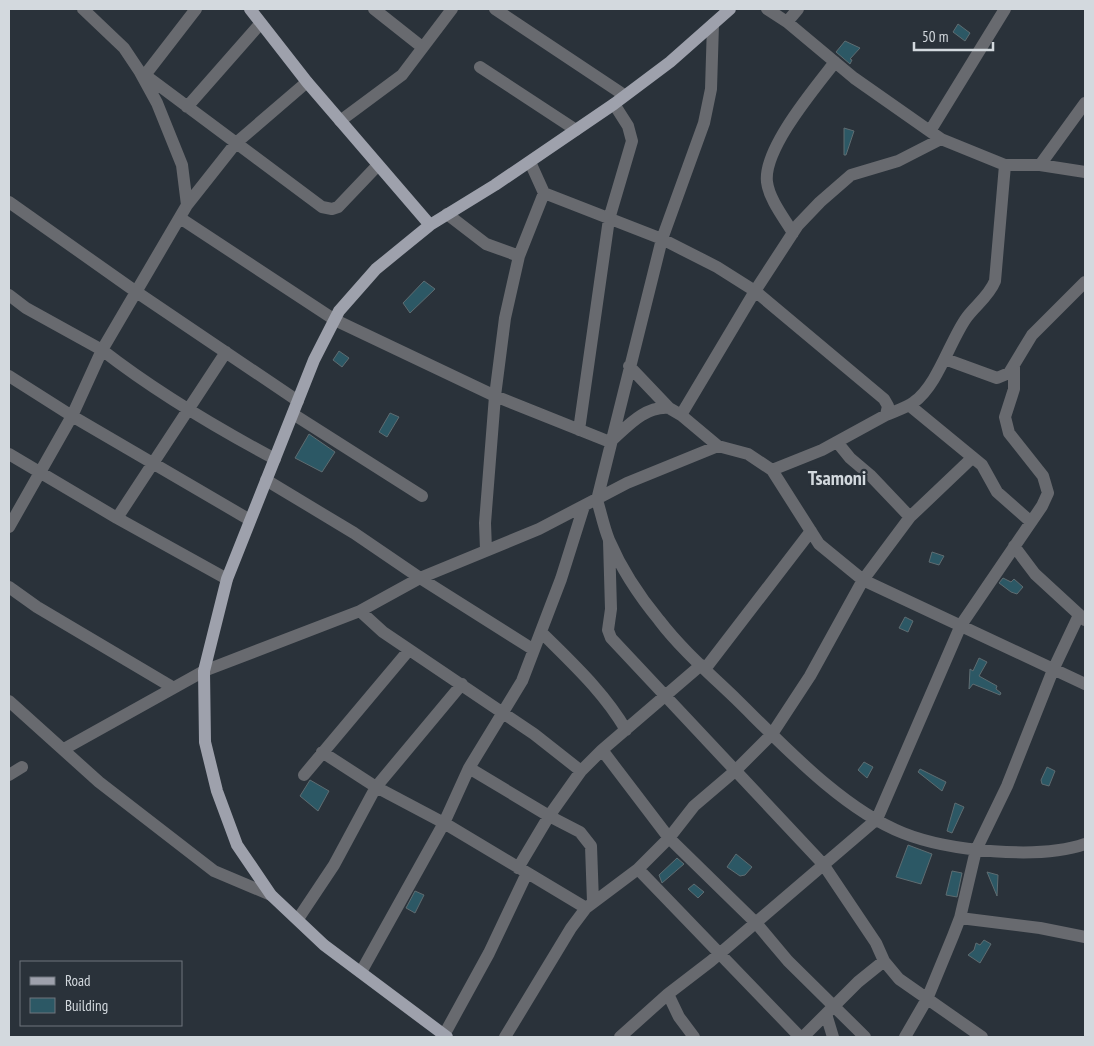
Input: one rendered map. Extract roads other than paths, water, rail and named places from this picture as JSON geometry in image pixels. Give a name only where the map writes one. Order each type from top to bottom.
[{"type":"main road","points":[[250,9],[307,82],[430,225]]},
{"type":"main road","points":[[445,1036],[324,944],[271,895],[238,845],[217,791],[205,742],[204,671],[227,579],[314,360],[339,311],[376,269],[430,225],[530,162],[614,104],[670,62],[730,9]]},
{"type":"street","points":[[83,9],[124,48],[143,73],[182,165],[187,205]]},
{"type":"street","points":[[143,73],[196,9]]},
{"type":"street","points":[[374,9],[422,47]]},
{"type":"street","points":[[340,121],[397,81],[452,9]]},
{"type":"street","points":[[495,9],[624,95]]},
{"type":"street","points":[[767,9],[787,22],[854,78],[941,139],[1006,166],[1040,165],[1085,172]]},
{"type":"street","points":[[787,22],[798,9]]},
{"type":"street","points":[[930,131],[1005,9]]},
{"type":"street","points":[[187,107],[260,24]]},
{"type":"street","points":[[713,24],[711,89],[704,123],[662,239],[597,500],[609,540],[630,579],[659,621],[703,667],[772,734],[841,796],[876,819],[903,833],[961,850],[1055,850],[1085,844]]},
{"type":"street","points":[[793,234],[768,190],[766,179],[770,160],[783,135],[835,62]]},
{"type":"street","points":[[480,68],[576,130]]},
{"type":"street","points":[[143,73],[322,207],[332,209],[338,207],[378,165]]},
{"type":"street","points":[[9,527],[72,416],[102,350],[187,205],[236,143],[307,82]]},
{"type":"street","points":[[1040,165],[1085,103]]},
{"type":"street","points":[[580,430],[609,219],[632,141],[628,126],[614,104]]},
{"type":"street","points":[[681,415],[755,291],[793,234],[820,202],[851,175],[898,161],[941,139]]},
{"type":"street","points":[[530,162],[544,193],[662,239],[717,267],[755,291],[884,398],[888,406],[886,415]]},
{"type":"street","points":[[772,470],[822,450],[886,415],[909,405],[923,392],[945,359],[966,318],[992,290],[996,281],[1006,166]]},
{"type":"street","points":[[486,550],[485,523],[494,396],[505,318],[519,256],[544,193]]},
{"type":"street","points":[[9,202],[135,291],[298,400]]},
{"type":"street","points":[[447,214],[486,244],[519,256]]},
{"type":"street","points":[[180,218],[335,320],[494,396],[610,442]]},
{"type":"street","points":[[945,359],[997,378],[1009,373],[1032,335],[1085,282]]},
{"type":"street","points":[[9,295],[26,308],[102,350],[125,368],[209,424],[274,459]]},
{"type":"street","points":[[117,518],[226,352]]},
{"type":"street","points":[[620,1037],[668,994],[756,923],[876,819],[961,625],[1031,522],[1048,493],[1043,476],[1009,433],[1005,418],[1014,389],[1014,365]]},
{"type":"street","points":[[629,366],[669,408],[681,415],[718,446],[748,454],[772,470],[819,544],[862,580],[1085,684]]},
{"type":"street","points":[[9,376],[152,464],[250,520]]},
{"type":"street","points":[[909,405],[982,465],[997,492],[1031,522]]},
{"type":"street","points":[[610,442],[647,411],[659,407],[669,408]]},
{"type":"street","points":[[293,414],[422,496]]},
{"type":"street","points":[[837,442],[850,458],[870,475],[910,518]]},
{"type":"street","points":[[64,749],[172,687],[204,671],[360,611],[420,578],[539,529],[658,468],[718,446]]},
{"type":"street","points":[[9,454],[40,470],[117,518],[227,579]]},
{"type":"street","points":[[505,1037],[571,928],[589,905],[638,869],[669,838],[694,806],[735,771],[772,734],[810,676],[862,580],[910,518],[972,458]]},
{"type":"street","points":[[266,480],[354,533],[420,578],[534,650]]},
{"type":"street","points":[[361,972],[444,822],[469,768],[522,681],[561,579],[584,506]]},
{"type":"street","points":[[445,1036],[490,953],[523,871],[549,816],[581,771],[602,750],[703,667],[811,532]]},
{"type":"street","points":[[609,540],[611,609],[609,635],[822,864],[876,942],[884,961],[900,979],[982,1037]]},
{"type":"street","points":[[905,1037],[927,999],[960,918],[976,850],[1007,786],[1053,670],[1082,618],[1035,574],[1014,546]]},
{"type":"street","points":[[9,587],[37,607],[172,687]]},
{"type":"street","points":[[360,611],[409,650],[462,684],[581,771]]},
{"type":"street","points":[[541,632],[602,694],[626,730]]},
{"type":"street","points":[[304,775],[409,650]]},
{"type":"street","points":[[298,919],[334,865],[376,786],[462,684]]},
{"type":"street","points":[[9,700],[99,782],[214,871],[271,895]]},
{"type":"street","points":[[602,750],[669,838],[756,923],[831,1010],[865,1037]]},
{"type":"street","points":[[322,752],[376,786],[444,822],[523,871],[589,905]]},
{"type":"street","points":[[9,775],[22,767]]},
{"type":"street","points":[[469,768],[549,816],[580,832],[586,838],[591,846],[589,905]]},
{"type":"street","points":[[638,869],[801,1037],[858,982],[884,961]]},
{"type":"street","points":[[960,918],[1040,928],[1085,937]]},
{"type":"street","points":[[668,994],[679,1017],[694,1037]]},
{"type":"street","points":[[831,1010],[832,1037]]},
{"type":"district","name":"Tsamoni","points":[[837,478]]}]
